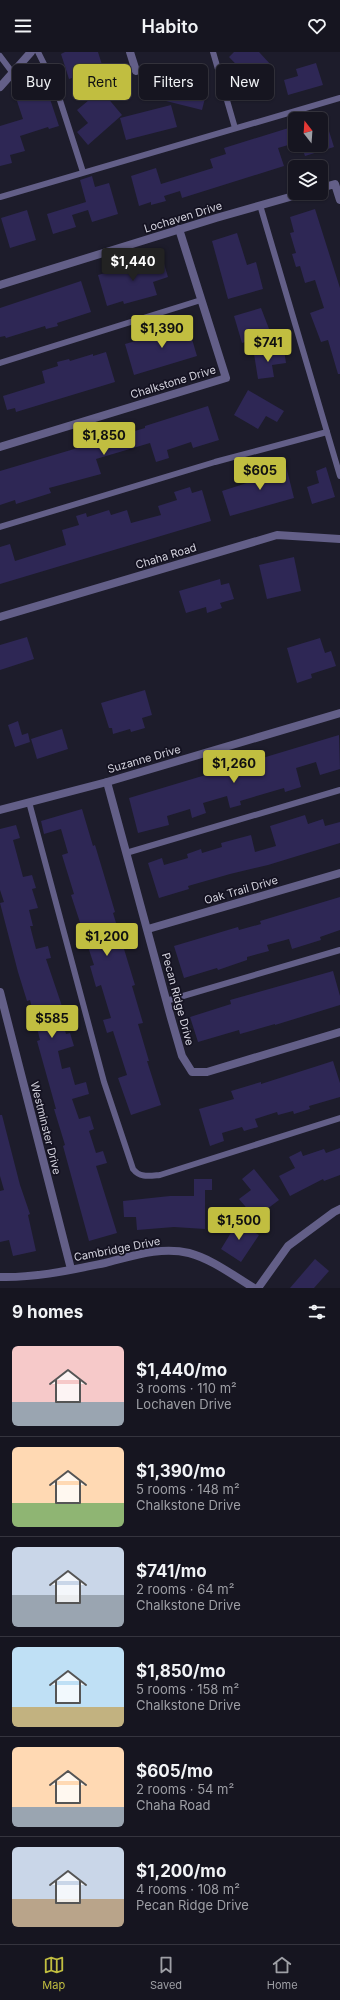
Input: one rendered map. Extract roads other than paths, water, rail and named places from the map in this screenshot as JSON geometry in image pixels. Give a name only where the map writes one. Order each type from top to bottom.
[{"type":"street","points":[[20,64],[31,52]]},
{"type":"street","points":[[130,52],[136,71]]},
{"type":"street","points":[[0,86],[12,72]]},
{"type":"street","points":[[328,186],[335,184],[340,200]]},
{"type":"street","name":"Lochaven Drive","points":[[0,285],[179,229],[288,197]]},
{"type":"street","name":"Chalkstone Drive","points":[[0,447],[226,378],[179,229]]},
{"type":"street","name":"Chaha Road","points":[[0,617],[277,535],[340,539]]},
{"type":"street","name":"Suzanne Drive","points":[[0,810],[107,782],[340,712]]},
{"type":"street","name":"Pecan Ridge Drive","points":[[107,782],[148,929],[166,1002],[182,1056],[192,1072],[207,1072],[340,1032]]},
{"type":"street","name":"Oak Trail Drive","points":[[148,929],[340,872]]},
{"type":"street","name":"Westminster Drive","points":[[0,992],[71,1269]]},
{"type":"street","points":[[258,1288],[288,1246],[340,1209]]},
{"type":"street","name":"Cambridge Drive","points":[[0,1277],[38,1276],[130,1256],[171,1250],[190,1253],[208,1261],[254,1288]]},
{"type":"lane","points":[[38,52],[56,88],[83,172]]},
{"type":"lane","points":[[213,52],[235,128]]},
{"type":"lane","points":[[0,56],[12,72]]},
{"type":"lane","points":[[0,197],[340,98]]},
{"type":"lane","points":[[260,205],[309,376],[340,476]]},
{"type":"lane","points":[[0,363],[202,300]]},
{"type":"lane","points":[[0,527],[215,462],[327,432]]},
{"type":"lane","points":[[126,852],[340,790]]},
{"type":"lane","points":[[29,802],[104,1082],[136,1174],[144,1176],[160,1175],[340,1118]]},
{"type":"lane","points":[[166,1002],[340,950]]}]
